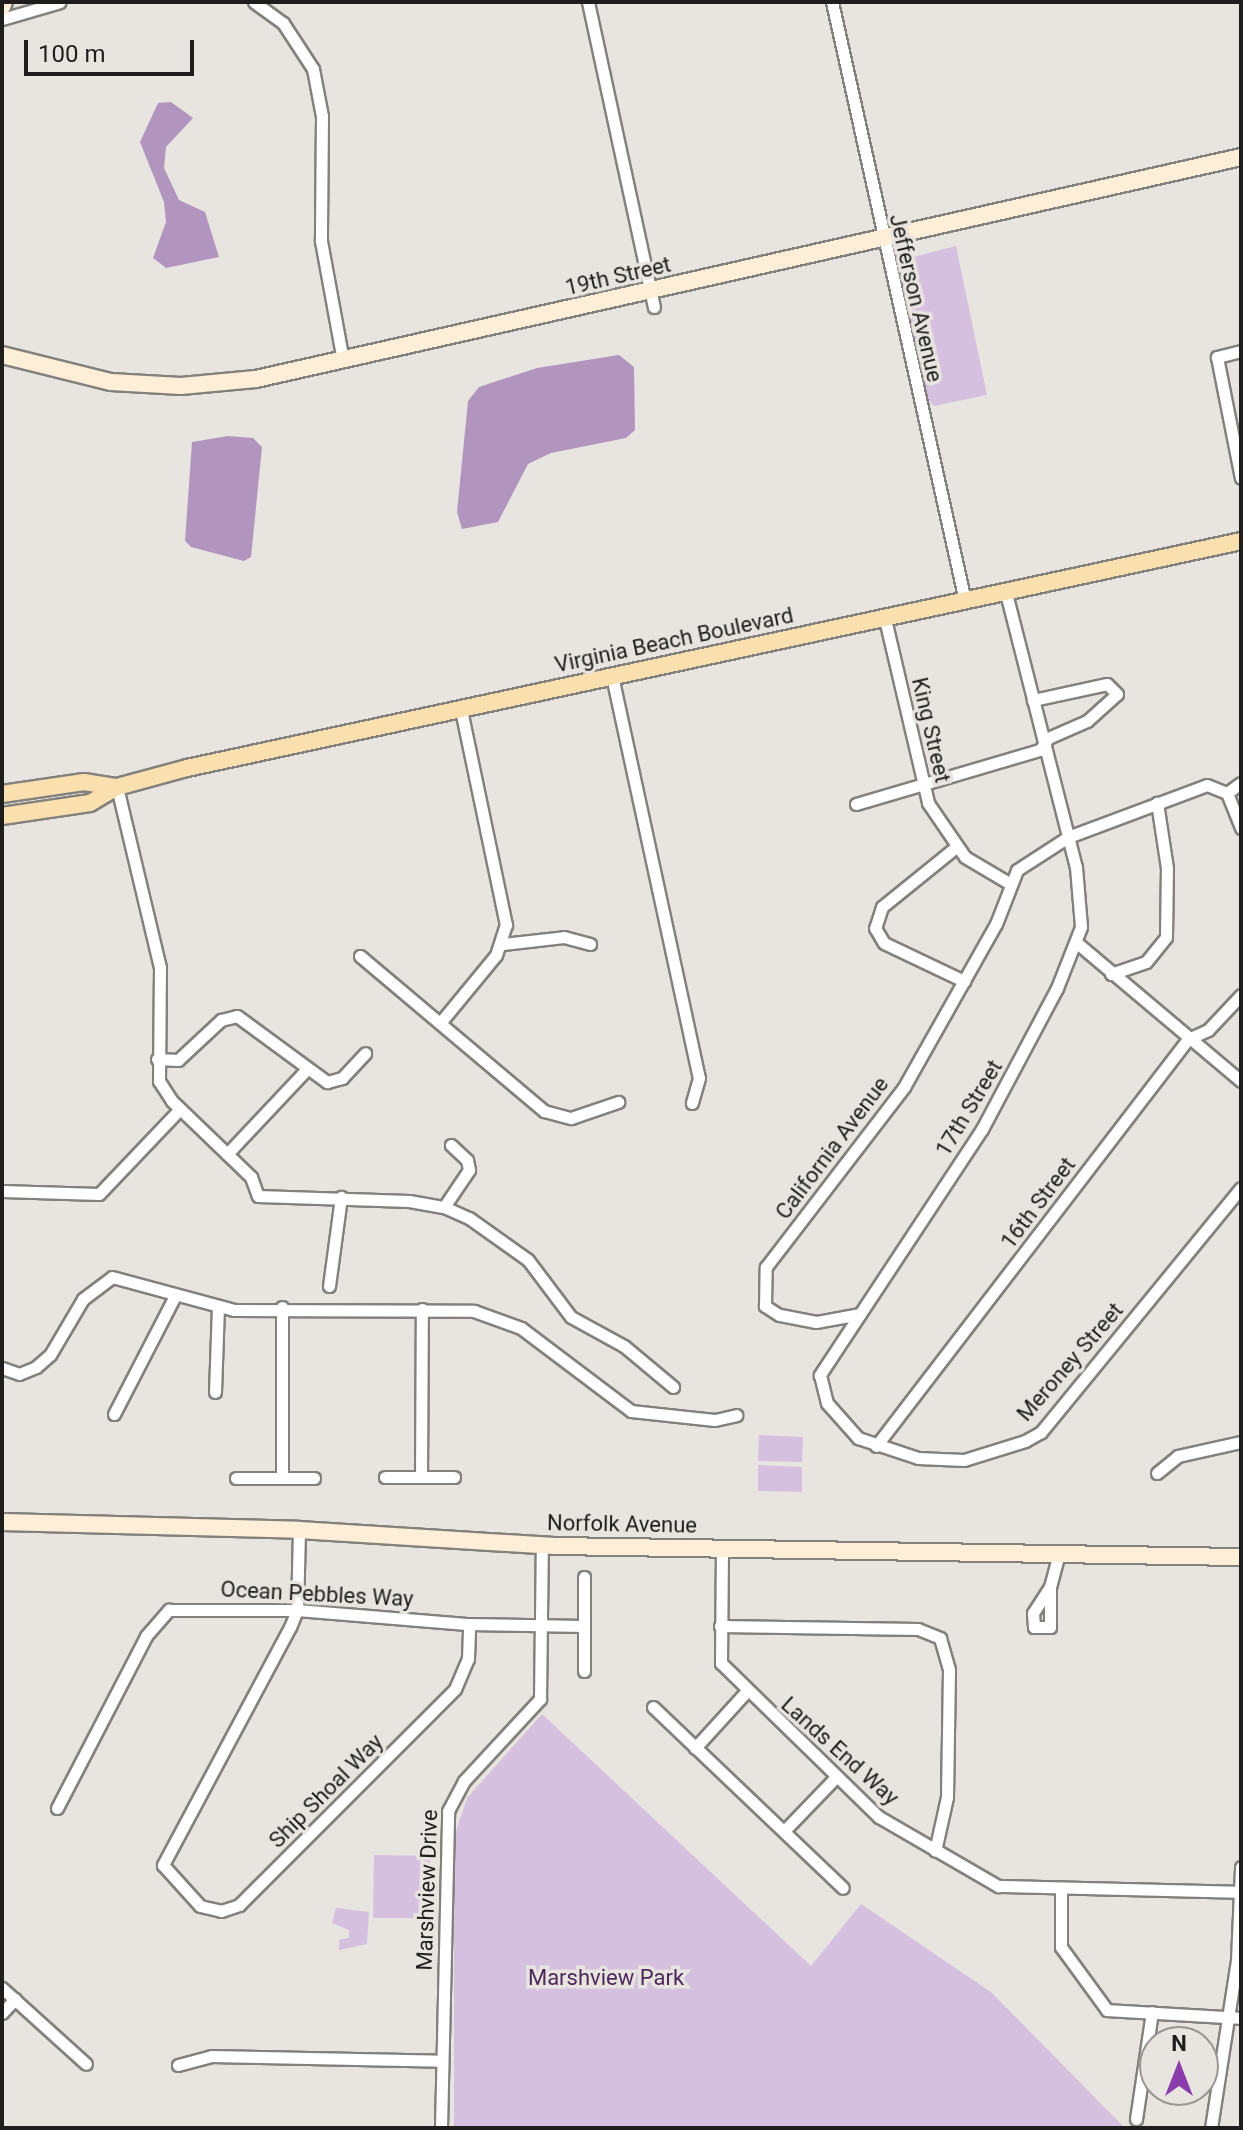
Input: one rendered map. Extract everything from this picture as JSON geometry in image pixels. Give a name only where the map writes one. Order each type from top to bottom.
[{"type":"main road","name":"Virginia Beach Boulevard","points":[[2,816],[90,803],[117,787],[612,676],[1241,541]]},
{"type":"main road","name":"Virginia Beach Boulevard","points":[[2,794],[84,782],[117,787]]},
{"type":"street","points":[[2,19],[35,4],[60,2]]},
{"type":"street","points":[[254,2],[291,32],[313,69],[322,116],[321,241],[343,361]]},
{"type":"street","points":[[588,2],[653,299]]},
{"type":"street","name":"Jefferson Avenue","points":[[832,2],[881,237],[965,601]]},
{"type":"street","name":"19th Street","points":[[2,355],[68,374],[156,386],[256,379],[653,299],[881,237],[1241,157]]},
{"type":"street","points":[[1241,351],[1217,357],[1241,478]]},
{"type":"street","name":"17th Street","points":[[820,1375],[982,1129],[1077,943],[1082,894],[1006,593]]},
{"type":"street","name":"King Street","points":[[885,619],[921,786],[937,822],[956,847],[1009,883]]},
{"type":"street","points":[[612,676],[699,1078],[692,1103]]},
{"type":"street","points":[[856,804],[1045,746],[1048,738],[1087,721],[1117,694],[1107,684],[1033,700]]},
{"type":"street","points":[[440,1023],[503,944],[506,925],[497,869],[461,710]]},
{"type":"street","points":[[1227,793],[1241,783]]},
{"type":"street","points":[[1009,883],[1030,859],[1068,837],[1207,785],[1227,793],[1241,828]]},
{"type":"street","points":[[117,787],[160,967],[159,1081],[180,1109],[251,1177],[258,1196],[341,1197],[444,1207],[505,1240],[528,1260],[571,1317],[624,1346],[673,1387]]},
{"type":"street","points":[[1111,974],[1146,962],[1166,937],[1167,868],[1157,803]]},
{"type":"street","points":[[956,847],[882,907],[875,928],[884,943],[964,981]]},
{"type":"street","name":"California Avenue","points":[[860,1314],[816,1322],[779,1315],[765,1306],[766,1267],[880,1123],[996,924],[1009,883]]},
{"type":"street","points":[[503,944],[564,937],[590,944]]},
{"type":"street","points":[[1077,943],[1241,1081]]},
{"type":"street","points":[[360,956],[552,1115],[582,1116],[618,1102]]},
{"type":"street","name":"16th Street","points":[[876,1446],[1188,1039],[1208,1030],[1241,995]]},
{"type":"street","points":[[157,1059],[178,1060],[221,1020],[237,1016],[321,1080],[335,1082],[365,1053]]},
{"type":"street","points":[[227,1154],[307,1069]]},
{"type":"street","points":[[2,1191],[99,1194],[180,1109]]},
{"type":"street","points":[[444,1207],[469,1170],[467,1160],[451,1145]]},
{"type":"street","name":"Meroney Street","points":[[820,1375],[827,1403],[839,1420],[876,1446],[918,1458],[964,1460],[1004,1450],[1041,1432],[1241,1188]]},
{"type":"street","points":[[329,1286],[341,1197]]},
{"type":"street","points":[[2,1368],[19,1374],[50,1355],[83,1299],[112,1277],[218,1307],[474,1311],[521,1328],[605,1396],[631,1411],[715,1420],[736,1415]]},
{"type":"street","points":[[114,1414],[175,1296]]},
{"type":"street","points":[[215,1392],[218,1307]]},
{"type":"street","points":[[282,1307],[282,1478]]},
{"type":"street","points":[[421,1477],[422,1309]]},
{"type":"street","points":[[1157,1473],[1178,1456],[1241,1442]]},
{"type":"street","points":[[385,1477],[454,1477]]},
{"type":"street","points":[[236,1478],[314,1478]]},
{"type":"street","name":"Norfolk Avenue","points":[[2,1522],[299,1530],[542,1545],[1241,1557]]},
{"type":"street","points":[[297,1610],[299,1530]]},
{"type":"street","name":"Marshview Drive","points":[[441,2128],[448,1811],[464,1781],[540,1699],[542,1545]]},
{"type":"street","name":"Lands End Way","points":[[722,1548],[721,1663],[746,1692],[879,1817],[998,1886],[1061,1890],[1241,1892]]},
{"type":"street","points":[[1050,1587],[1059,1553]]},
{"type":"street","points":[[584,1577],[584,1671]]},
{"type":"street","name":"Ocean Pebbles Way","points":[[57,1808],[146,1636],[169,1610],[297,1610],[469,1624],[584,1626]]},
{"type":"street","name":"Ship Shoal Way","points":[[297,1610],[165,1857],[165,1873],[200,1906],[221,1911],[239,1905],[455,1689],[468,1659],[469,1624]]},
{"type":"street","points":[[720,1626],[918,1629],[940,1638],[949,1670],[947,1797],[935,1851]]},
{"type":"street","points":[[695,1748],[746,1692]]},
{"type":"street","points":[[653,1707],[843,1888]]},
{"type":"street","points":[[784,1831],[836,1777]]},
{"type":"street","points":[[1211,2128],[1235,2016],[1241,1867]]},
{"type":"street","points":[[1061,1890],[1061,1947],[1107,2010],[1235,2016]]},
{"type":"street","points":[[2,1988],[86,2064]]},
{"type":"street","points":[[2,2013],[15,1999]]},
{"type":"street","points":[[1136,2119],[1152,2012]]},
{"type":"street","points":[[178,2065],[211,2056],[442,2061]]},
{"type":"green space","points":[[956,246],[987,395],[934,406],[927,398],[897,261]]},
{"type":"green space","points":[[759,1435],[803,1437],[802,1462],[758,1461]]},
{"type":"green space","points":[[758,1465],[802,1467],[802,1492],[758,1491]]},
{"type":"green space","name":"Marshview Park","points":[[542,1714],[811,1966],[861,1904],[991,1992],[1125,2128],[454,2128],[454,1837],[467,1798]]},
{"type":"green space","points":[[374,1855],[430,1856],[429,1918],[373,1918]]},
{"type":"green space","points":[[336,1908],[369,1912],[367,1944],[339,1950],[339,1940],[349,1938],[349,1930],[332,1923]]},
{"type":"shaded area","points":[[171,102],[193,118],[166,147],[164,168],[179,200],[205,212],[219,257],[166,268],[153,258],[166,222],[164,202],[140,142],[158,103]]},
{"type":"shaded area","points":[[619,355],[634,367],[635,430],[626,438],[551,453],[528,464],[498,522],[462,529],[457,512],[468,401],[479,387],[537,368]]},
{"type":"shaded area","points":[[228,436],[253,438],[262,447],[251,557],[244,561],[191,547],[185,541],[192,442]]}]
